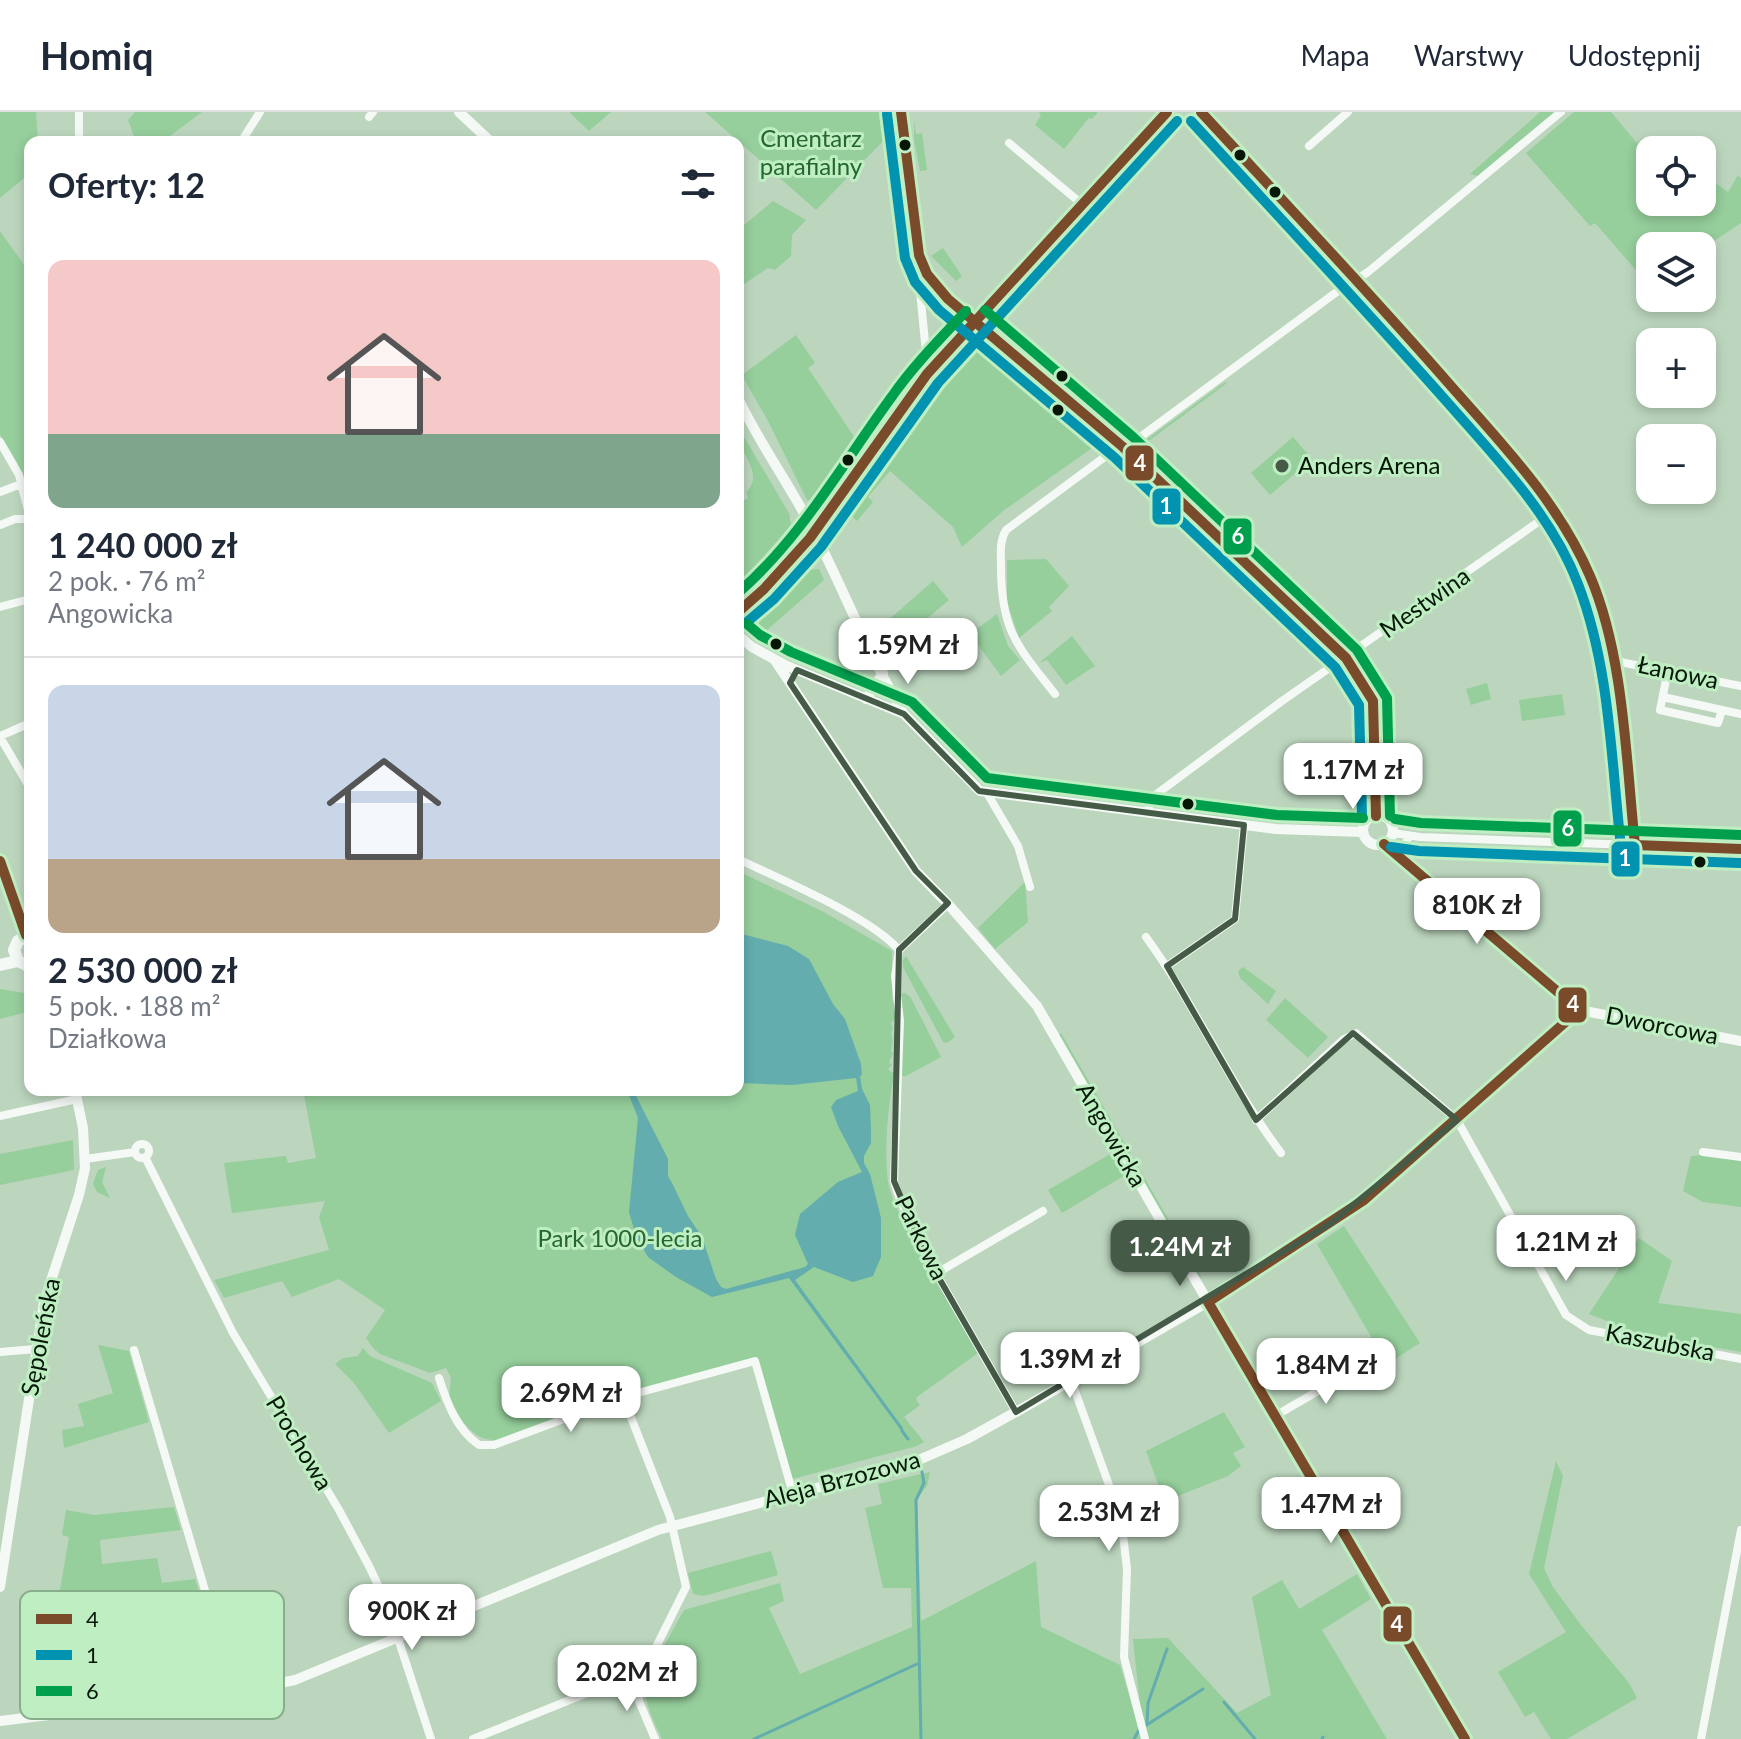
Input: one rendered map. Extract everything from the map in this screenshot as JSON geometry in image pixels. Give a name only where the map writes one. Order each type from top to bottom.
[{"type":"main road","points":[[901,112],[917,250],[927,274],[948,299],[976,321]]},
{"type":"main road","points":[[744,607],[775,579],[814,532],[927,374],[1167,112]]},
{"type":"main road","points":[[24,937],[18,941],[24,963]]},
{"type":"main road","points":[[0,955],[24,963]]},
{"type":"main road","points":[[0,965],[24,963]]},
{"type":"street","points":[[79,112],[79,136]]},
{"type":"street","points":[[245,136],[260,112]]},
{"type":"street","points":[[459,112],[485,136]]},
{"type":"street","points":[[1201,112],[1427,358],[1524,469],[1554,511],[1586,568],[1609,633],[1615,661],[1635,845]]},
{"type":"street","points":[[1309,146],[1348,112]]},
{"type":"street","points":[[1055,694],[1015,642],[1001,601],[1001,541],[1010,527],[1411,238],[1561,112]]},
{"type":"street","points":[[1009,143],[1083,205]]},
{"type":"street","points":[[927,274],[919,280],[926,353],[924,370],[927,374]]},
{"type":"street","points":[[976,321],[1123,447],[1346,658],[1373,701],[1376,816]]},
{"type":"street","points":[[744,410],[814,532],[904,714],[973,786],[987,793],[1276,829],[1363,832]]},
{"type":"street","points":[[0,442],[24,496]]},
{"type":"street","points":[[0,492],[21,484]]},
{"type":"street","name":"Mestwina","points":[[1148,812],[1154,796],[1207,756],[1554,511]]},
{"type":"street","points":[[0,525],[24,519]]},
{"type":"street","points":[[0,607],[24,601]]},
{"type":"street","points":[[744,644],[797,670],[904,714]]},
{"type":"street","name":"Angowicka","points":[[774,659],[916,871],[1037,1006],[1465,1739]]},
{"type":"street","name":"Łanowa","points":[[1615,661],[1741,686]]},
{"type":"street","points":[[790,683],[797,670]]},
{"type":"street","points":[[1668,670],[1660,710],[1718,723],[1722,710]]},
{"type":"street","points":[[866,699],[883,673]]},
{"type":"street","points":[[1663,697],[1741,714]]},
{"type":"street","points":[[24,726],[0,737],[24,778]]},
{"type":"street","points":[[987,793],[1018,846],[1030,887]]},
{"type":"street","points":[[1376,816],[1389,820],[1393,833],[1384,844],[1370,843],[1363,832],[1366,822],[1376,816]]},
{"type":"street","points":[[1167,966],[1235,919],[1244,825]]},
{"type":"street","points":[[1393,833],[1741,849]]},
{"type":"street","points":[[1401,852],[1409,836]]},
{"type":"street","name":"Dworcowa","points":[[1384,844],[1401,852],[1579,1010],[1741,1041]]},
{"type":"street","points":[[0,861],[24,924]]},
{"type":"street","points":[[744,862],[844,912],[878,932],[899,950],[948,904]]},
{"type":"street","points":[[1146,937],[1167,966],[1256,1120],[1281,1153]]},
{"type":"street","name":"Parkowa","points":[[899,950],[895,989],[900,1021],[894,1181],[898,1197],[924,1252],[1016,1412]]},
{"type":"street","name":"Aleja Brzozowa","points":[[284,1683],[315,1674],[671,1526],[919,1460],[967,1439],[1208,1302],[1364,1200],[1579,1010]]},
{"type":"street","points":[[1256,1120],[1349,1034],[1356,1033],[1457,1120]]},
{"type":"street","points":[[0,1116],[69,1096]]},
{"type":"street","name":"Sępoleńska","points":[[0,1587],[44,1302],[79,1195],[85,1159],[76,1096]]},
{"type":"street","name":"Kaszubska","points":[[1457,1120],[1566,1315],[1589,1330],[1741,1359]]},
{"type":"street","name":"Prochowa","points":[[85,1159],[135,1152],[137,1146],[144,1144],[149,1150],[145,1157],[233,1333],[369,1566],[386,1602],[431,1739]]},
{"type":"street","points":[[1703,1152],[1741,1157]]},
{"type":"street","points":[[937,1273],[1043,1211]]},
{"type":"street","points":[[0,1352],[36,1349]]},
{"type":"street","points":[[134,1350],[205,1591]]},
{"type":"street","points":[[439,1378],[447,1402],[460,1424],[473,1440],[485,1446],[623,1397],[755,1361],[793,1494]]},
{"type":"street","points":[[1275,1416],[1361,1366]]},
{"type":"street","points":[[1071,1380],[1121,1518],[1127,1569],[1124,1657],[1145,1736]]},
{"type":"street","points":[[623,1397],[671,1526],[686,1587],[639,1681],[639,1701],[655,1739]]},
{"type":"street","points":[[1701,1739],[1741,1530]]},
{"type":"street","points":[[473,1739],[627,1677],[639,1681]]},
{"type":"street","name":"Aleja Brzozowa","points":[[0,1721],[20,1719]]},
{"type":"highlighted area","points":[[797,670],[904,714],[979,791],[1244,825],[1235,919],[1167,966],[1256,1120],[1353,1033],[1457,1120],[1331,1223],[1016,1412],[924,1252],[894,1181],[899,950],[948,903],[916,871],[790,683]]},
{"type":"green space","points":[[0,112],[36,112],[38,136],[24,136],[24,178],[0,198]]},
{"type":"green space","points":[[135,112],[202,112],[170,136],[134,136],[128,120]]},
{"type":"green space","points":[[569,112],[611,112],[589,131]]},
{"type":"green space","name":"Cmentarz parafialny","points":[[705,112],[887,112],[889,135],[816,210],[744,146],[744,136],[732,136]]},
{"type":"green space","points":[[1039,112],[1098,112],[1092,119],[1089,118],[1064,149],[1035,125],[1041,115]]},
{"type":"green space","points":[[1540,112],[1554,112],[1478,176],[1470,174]]},
{"type":"green space","points":[[1574,112],[1611,112],[1636,142],[1636,216],[1716,216],[1716,183],[1728,192],[1738,175],[1741,178],[1741,223],[1716,240],[1716,232],[1636,232],[1636,270],[1595,223],[1590,226],[1526,153]]},
{"type":"green space","points":[[914,120],[916,134],[922,133],[927,170],[920,171]]},
{"type":"green space","points":[[773,201],[806,220],[792,235],[791,256],[775,270],[768,268],[744,284],[744,225]]},
{"type":"green space","points":[[0,231],[24,265],[24,482],[17,462],[0,434]]},
{"type":"green space","points":[[943,248],[962,276],[956,281],[931,256]]},
{"type":"green space","points":[[951,319],[949,338],[938,355],[928,363],[929,355]]},
{"type":"green space","points":[[796,335],[815,363],[808,368],[859,444],[815,501],[807,500],[744,379],[744,374]]},
{"type":"green space","points":[[982,340],[990,347],[993,343],[1036,380],[1057,405],[1055,409],[1102,441],[1003,511],[962,547],[953,527],[890,471],[868,497],[873,502],[857,521],[845,510],[912,413],[974,342]]},
{"type":"green space","points":[[1225,382],[1150,440],[1146,440]]},
{"type":"green space","points":[[744,437],[790,515],[794,533],[782,555],[744,588],[744,500],[748,498],[746,492],[753,481],[744,452]]},
{"type":"green space","name":"Anders Arena","points":[[1293,437],[1312,459],[1270,495],[1251,473]]},
{"type":"green space","points":[[813,553],[744,624],[747,614],[806,555]]},
{"type":"green space","points":[[1046,559],[1069,586],[1049,607],[1052,611],[1019,638],[1007,602],[1007,560]]},
{"type":"green space","points":[[819,569],[824,580],[758,638],[754,635],[750,623],[805,570]]},
{"type":"green space","points":[[933,581],[949,600],[883,655],[876,641],[878,629]]},
{"type":"green space","points":[[997,614],[1008,646],[1020,660],[1001,676],[970,634]]},
{"type":"green space","points":[[1072,636],[1095,666],[1066,685],[1047,660],[1039,663]]},
{"type":"green space","points":[[1487,683],[1491,699],[1471,705],[1466,689]]},
{"type":"green space","points":[[1562,694],[1565,715],[1522,721],[1519,700]]},
{"type":"green space","name":"Park 1000-lecia","points":[[744,874],[822,911],[892,951],[892,998],[898,1016],[891,1023],[893,1054],[889,1062],[892,1065],[888,1069],[892,1073],[896,1069],[887,1128],[889,1187],[901,1216],[910,1232],[915,1233],[978,1353],[917,1397],[920,1405],[904,1417],[924,1442],[792,1479],[758,1360],[496,1440],[480,1437],[467,1427],[449,1399],[451,1378],[446,1368],[430,1373],[380,1354],[373,1348],[366,1338],[385,1310],[339,1279],[292,1297],[282,1281],[224,1298],[214,1280],[329,1250],[319,1217],[325,1201],[232,1213],[224,1163],[286,1156],[288,1163],[316,1158],[304,1096],[744,1096]]},
{"type":"green space","points":[[1025,882],[1028,922],[995,949],[978,928]]},
{"type":"green space","points":[[906,956],[955,1037],[947,1043],[943,1042],[903,967]]},
{"type":"green space","points":[[1243,967],[1276,991],[1268,1004],[1240,978],[1238,971]]},
{"type":"green space","points":[[0,989],[24,993],[24,1013],[0,1019]]},
{"type":"green space","points":[[905,993],[911,998],[941,1057],[901,1076],[901,994]]},
{"type":"green space","points":[[1285,998],[1328,1037],[1308,1058],[1266,1020]]},
{"type":"green space","points":[[1061,1033],[1201,1276],[1200,1278],[1058,1036]]},
{"type":"green space","points":[[73,1140],[74,1170],[0,1185],[0,1154]]},
{"type":"green space","points":[[1112,1153],[1126,1178],[1122,1177],[1062,1213],[1048,1190]]},
{"type":"green space","points":[[1691,1156],[1741,1160],[1741,1207],[1703,1202],[1683,1191]]},
{"type":"green space","points":[[106,1167],[102,1182],[110,1198],[97,1192],[93,1184],[98,1170]]},
{"type":"green space","points":[[1344,1226],[1420,1343],[1387,1364],[1317,1244]]},
{"type":"green space","points":[[1639,1238],[1672,1261],[1658,1303],[1741,1314],[1741,1352],[1643,1335],[1589,1314]]},
{"type":"green space","points":[[98,1345],[129,1351],[149,1422],[64,1448],[62,1430],[84,1426],[78,1404],[113,1393]]},
{"type":"green space","points":[[363,1348],[370,1356],[432,1383],[441,1401],[389,1433],[354,1383],[335,1364],[343,1358],[358,1356]]},
{"type":"green space","points":[[1224,1412],[1245,1447],[1233,1453],[1241,1466],[1228,1476],[1168,1500],[1166,1492],[1161,1493],[1146,1451]]},
{"type":"green space","points":[[1556,1461],[1563,1476],[1544,1568],[1553,1587],[1629,1683],[1637,1698],[1567,1739],[1551,1739],[1534,1712],[1525,1717],[1498,1672],[1566,1632],[1529,1574]]},
{"type":"green space","points":[[930,1472],[927,1486],[917,1499],[921,1621],[1036,1561],[1041,1627],[1120,1665],[1142,1739],[662,1739],[647,1702],[646,1678],[684,1610],[780,1583],[784,1601],[769,1608],[800,1674],[912,1627],[911,1588],[883,1588],[865,1508],[882,1504],[878,1484]]},
{"type":"green space","points":[[174,1507],[181,1530],[100,1540],[102,1564],[157,1558],[162,1583],[195,1579],[199,1591],[60,1591],[69,1537],[62,1535],[66,1510],[94,1515]]},
{"type":"green space","points":[[771,1551],[778,1575],[704,1596],[693,1594],[688,1573]]},
{"type":"green space","points":[[1357,1574],[1371,1599],[1322,1630],[1387,1739],[1149,1739],[1141,1715],[1133,1639],[1168,1638],[1237,1713],[1271,1695],[1252,1597],[1282,1580],[1299,1609]]},
{"type":"water","points":[[744,935],[788,946],[809,959],[833,1004],[845,1019],[861,1064],[862,1089],[870,1105],[871,1132],[871,1143],[864,1163],[870,1174],[881,1218],[881,1257],[873,1276],[853,1282],[814,1267],[795,1280],[903,1428],[903,1433],[789,1278],[712,1297],[648,1257],[636,1236],[629,1212],[638,1118],[629,1096],[636,1096],[668,1159],[668,1176],[702,1237],[721,1287],[726,1289],[805,1267],[808,1264],[795,1235],[800,1214],[838,1182],[862,1172],[831,1107],[836,1100],[858,1091],[856,1078],[792,1085],[744,1083]]},
{"type":"waterway","points":[[902,1431],[908,1439]]},
{"type":"waterway","points":[[921,1739],[916,1500],[924,1483],[922,1472]]},
{"type":"waterway","points":[[1147,1724],[1148,1703],[1167,1649]]},
{"type":"waterway","points":[[754,1739],[917,1664]]},
{"type":"waterway","points":[[1145,1726],[1203,1689]]},
{"type":"waterway","points":[[1224,1702],[1255,1739]]},
{"type":"waterway","points":[[1134,1739],[1139,1730]]},
{"type":"transit line","name":"4","points":[[901,112],[919,255],[927,274],[948,299],[1123,447],[1346,658],[1373,701],[1376,816]]},
{"type":"transit line","name":"4","points":[[744,607],[810,538],[927,374],[1167,112]]},
{"type":"transit line","name":"4","points":[[1201,112],[1490,430],[1563,524],[1590,576],[1610,639],[1622,708],[1635,845]]},
{"type":"transit line","name":"1","points":[[887,114],[905,258],[915,282],[939,310],[1114,457],[1335,667],[1359,705],[1362,816]]},
{"type":"transit line","name":"1","points":[[747,622],[774,599],[821,547],[938,383],[1177,121]]},
{"type":"transit line","name":"1","points":[[1191,121],[1485,445],[1521,488],[1553,534],[1578,584],[1597,648],[1608,714],[1621,847]]},
{"type":"transit line","name":"6","points":[[985,310],[1133,437],[1357,650],[1387,698],[1390,816]]},
{"type":"transit line","name":"6","points":[[744,587],[802,524],[901,384],[966,311]]},
{"type":"transit line","name":"6","points":[[747,624],[791,652],[912,702],[987,778],[1277,815],[1363,818]]},
{"type":"transit line","name":"6","points":[[1395,819],[1421,823],[1741,835]]},
{"type":"transit line","name":"4","points":[[1384,844],[1579,1010]]},
{"type":"transit line","name":"4","points":[[1635,845],[1741,849]]},
{"type":"transit line","name":"1","points":[[1391,847],[1419,851],[1740,863]]},
{"type":"transit line","name":"4","points":[[0,861],[24,929]]},
{"type":"transit line","name":"4","points":[[1208,1302],[1364,1200],[1579,1010]]},
{"type":"transit line","name":"4","points":[[1208,1302],[1465,1739]]},
{"type":"place","name":"Anders Arena","points":[[1282,466]]}]
